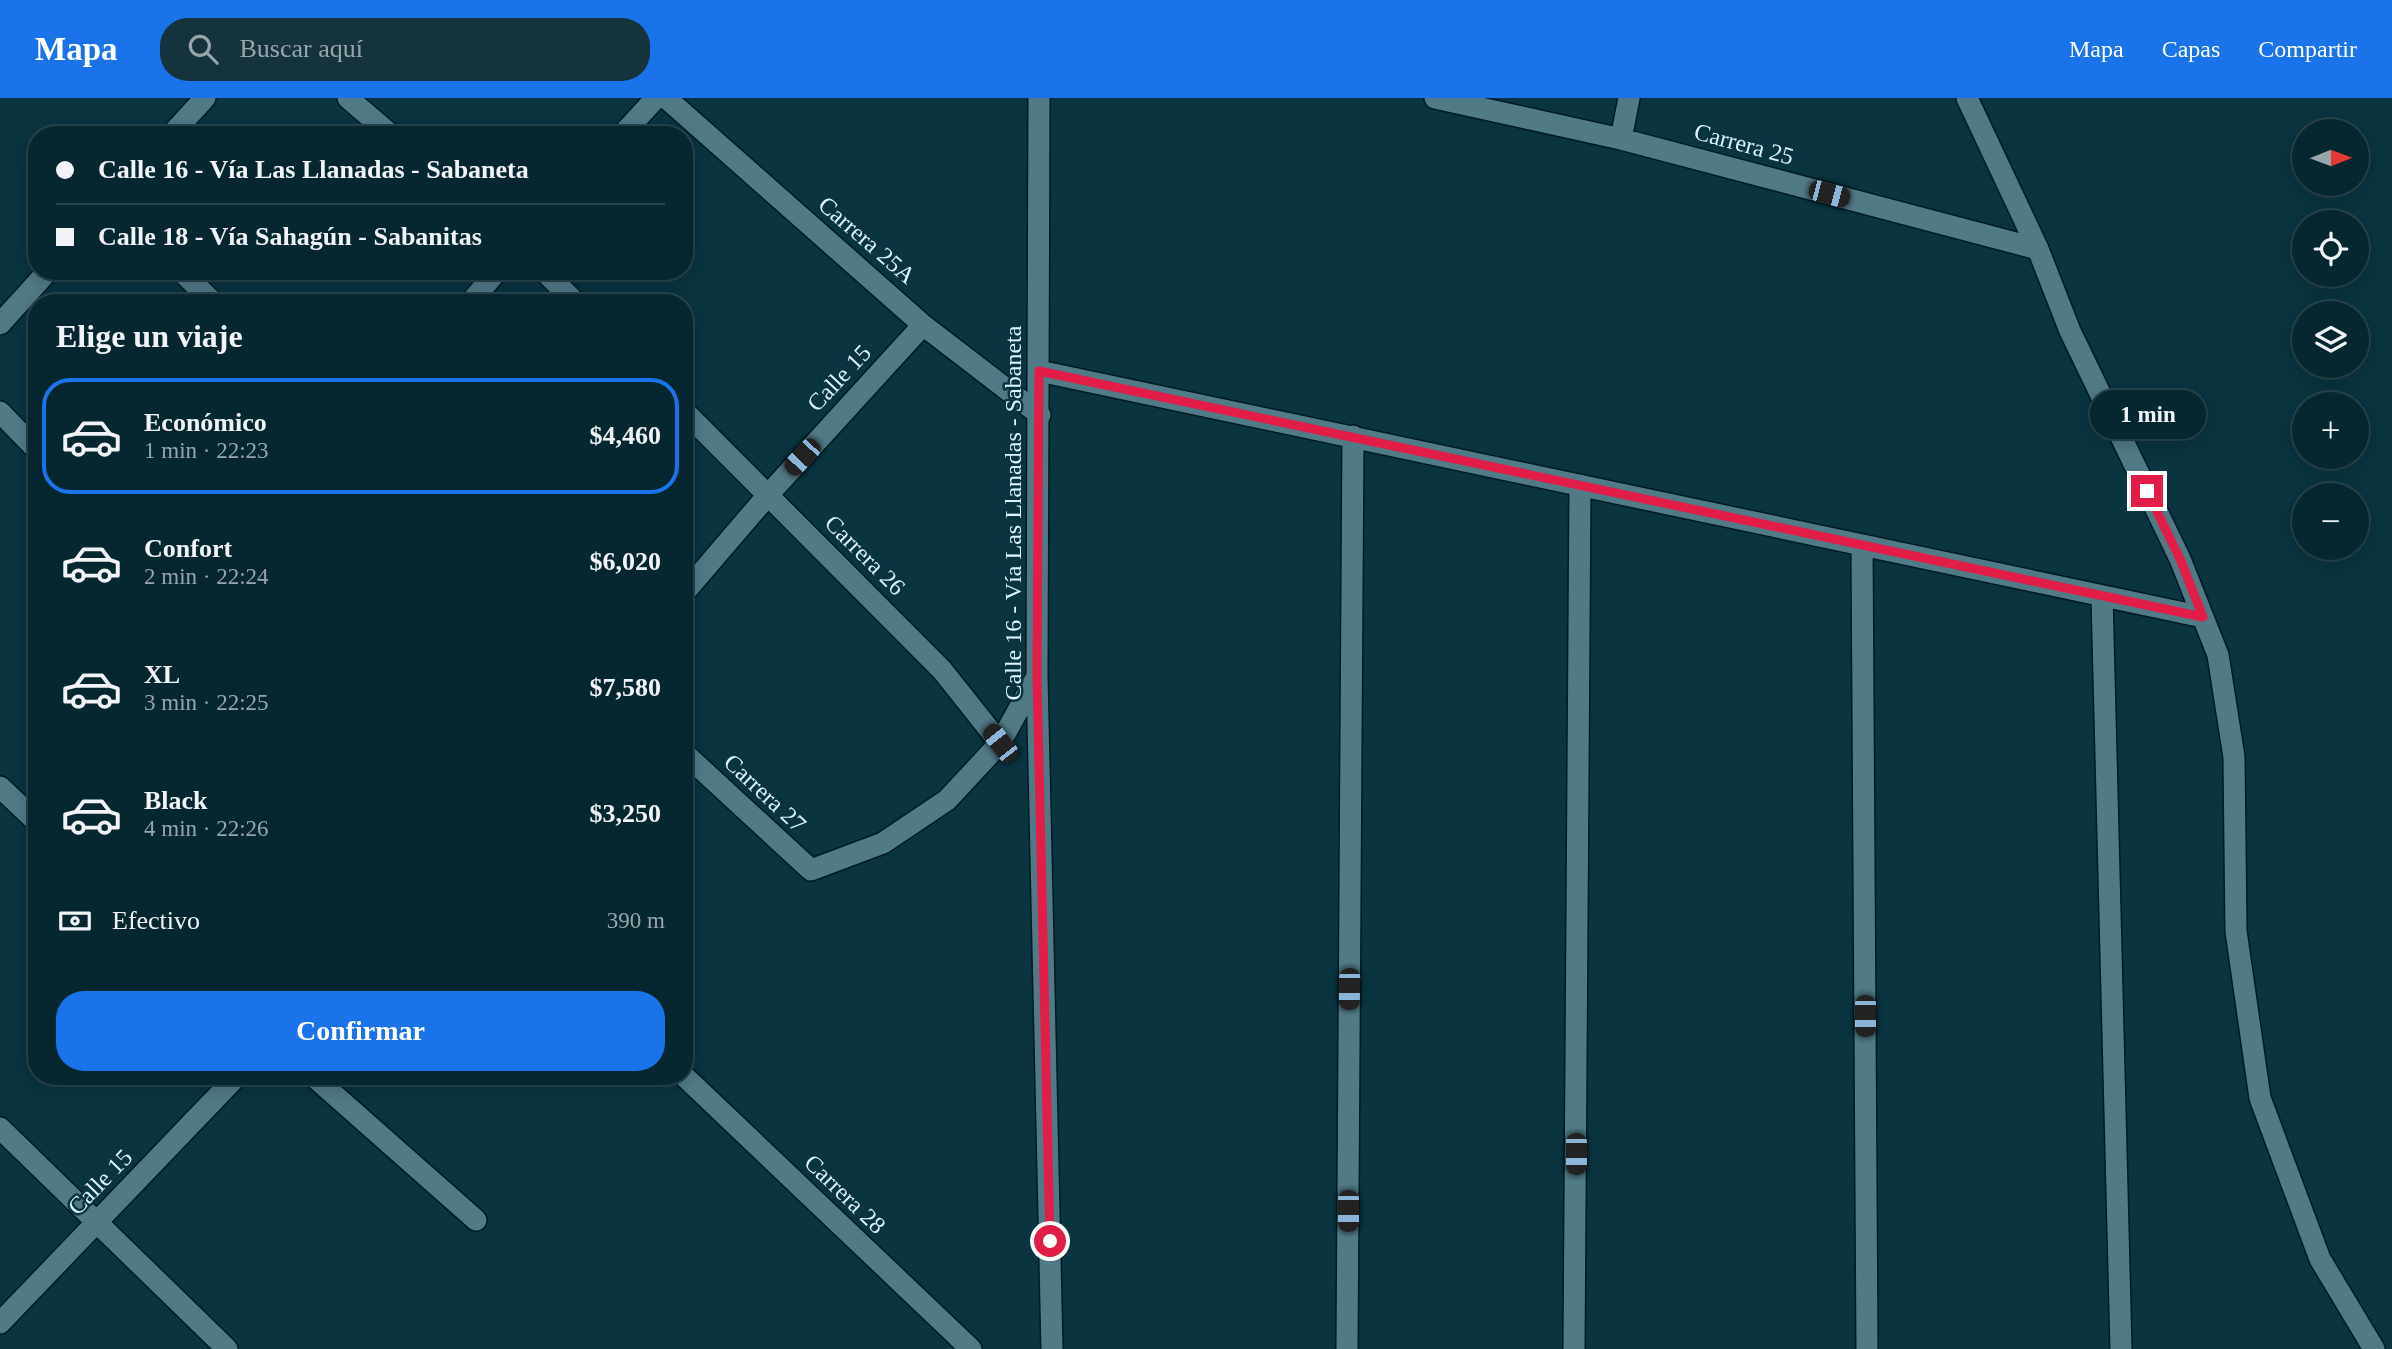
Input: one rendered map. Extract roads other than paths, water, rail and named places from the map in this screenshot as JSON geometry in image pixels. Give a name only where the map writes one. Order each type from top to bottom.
[{"type":"street","points":[[180,126],[205,98]]},
{"type":"street","points":[[348,98],[381,126]]},
{"type":"street","points":[[630,126],[656,98]]},
{"type":"street","name":"Carrera 25A","points":[[666,98],[923,325],[1040,415]]},
{"type":"street","name":"Calle 16 - Vía Las Llanadas - Sabaneta","points":[[1039,98],[1037,676],[1052,1349]]},
{"type":"street","name":"Carrera 25","points":[[1435,98],[1501,106],[2038,248]]},
{"type":"street","points":[[1621,139],[1629,98]]},
{"type":"street","points":[[1967,98],[2038,248],[2070,331],[2180,559],[2218,656],[2234,757],[2236,931],[2260,1098],[2320,1259],[2374,1349]]},
{"type":"street","points":[[0,324],[40,280]]},
{"type":"street","points":[[190,280],[205,294]]},
{"type":"street","points":[[478,294],[489,280]]},
{"type":"street","points":[[553,280],[567,294]]},
{"type":"street","name":"Calle 15","points":[[693,582],[768,495],[923,325]]},
{"type":"street","points":[[1039,371],[2203,617]]},
{"type":"street","points":[[0,412],[28,441]]},
{"type":"street","name":"Carrera 26","points":[[693,420],[942,670],[1000,743]]},
{"type":"street","points":[[1347,1349],[1353,436]]},
{"type":"street","points":[[1574,1349],[1580,485]]},
{"type":"street","points":[[1862,545],[1867,1349]]},
{"type":"street","points":[[2102,596],[2121,1349]]},
{"type":"street","points":[[1000,743],[1037,676]]},
{"type":"street","name":"Carrera 27","points":[[693,761],[811,870],[883,843],[915,822],[947,800],[1000,743]]},
{"type":"street","points":[[0,787],[28,813]]},
{"type":"street","name":"Calle 15","points":[[0,1323],[228,1085]]},
{"type":"street","points":[[323,1085],[476,1220]]},
{"type":"street","name":"Carrera 28","points":[[693,1085],[971,1349]]},
{"type":"street","points":[[0,1128],[227,1349]]}]
